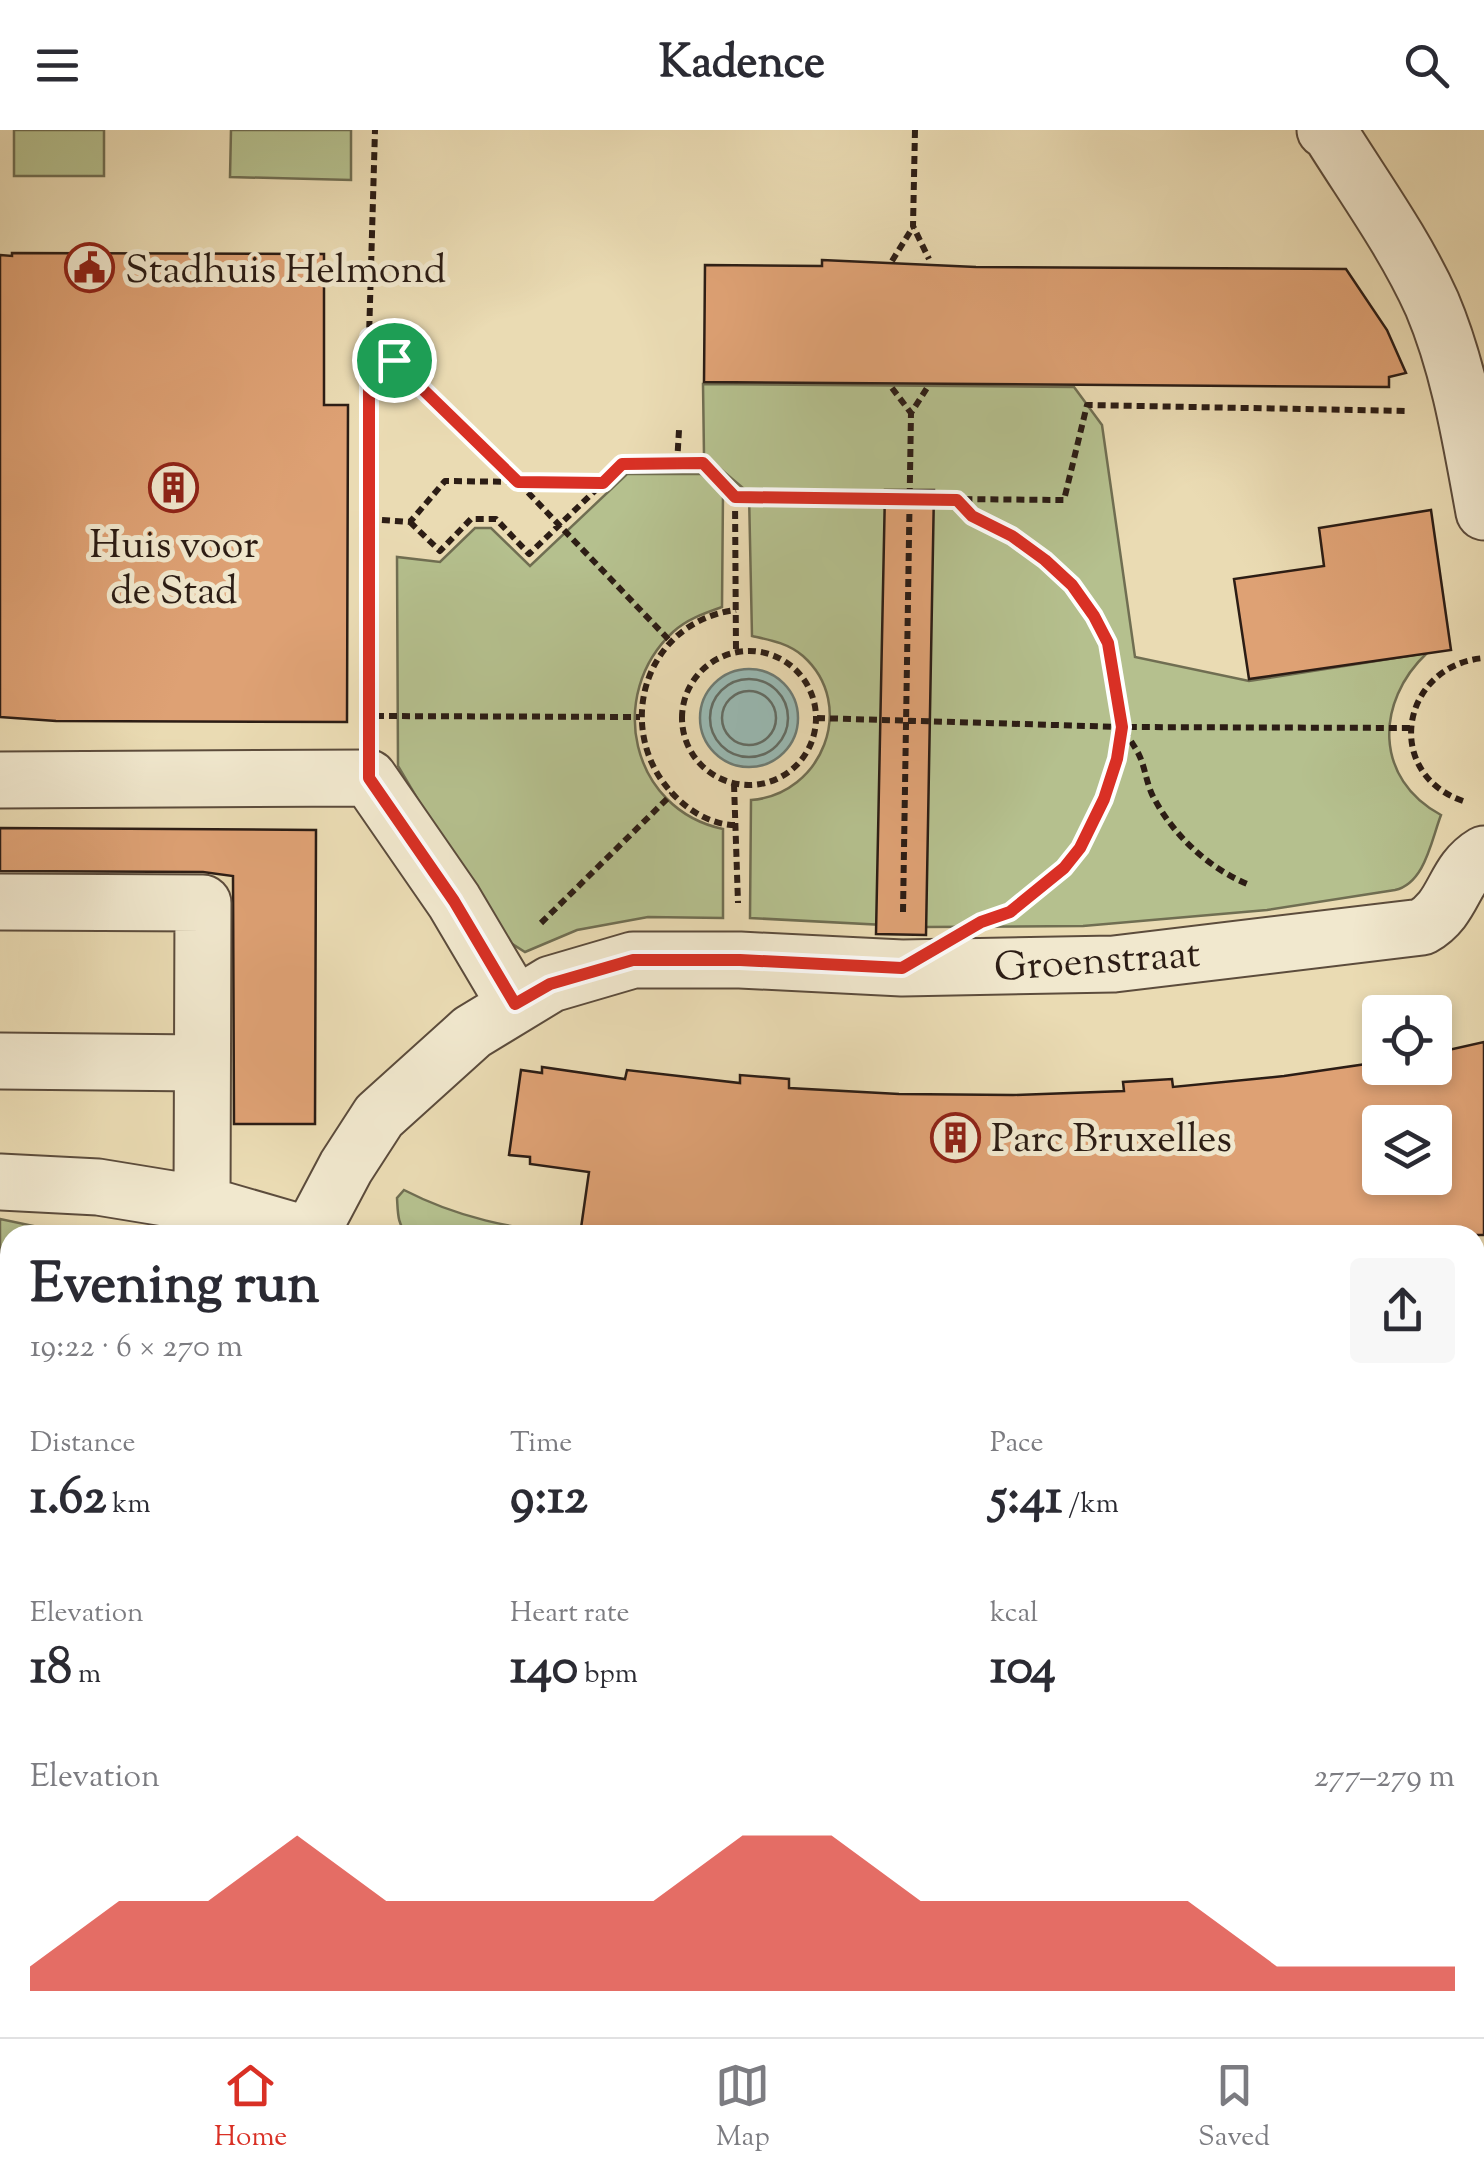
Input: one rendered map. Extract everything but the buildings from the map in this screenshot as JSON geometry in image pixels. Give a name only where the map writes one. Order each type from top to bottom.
[{"type":"street","points":[[1330,131],[1432,305],[1463,402],[1484,512]]},
{"type":"street","points":[[0,780],[369,778],[454,901],[515,1004]]},
{"type":"street","name":"Groenstraat","points":[[314,1225],[379,1116],[472,1032],[550,984],[633,960],[740,960],[902,968],[1114,964],[1422,927],[1447,908],[1479,829]]},
{"type":"street","points":[[0,902],[204,903],[202,1204]]},
{"type":"street","points":[[0,1061],[202,1063]]},
{"type":"street","points":[[0,1182],[98,1187],[202,1204],[274,1225]]},
{"type":"path","points":[[369,778],[369,337],[375,130]]},
{"type":"path","points":[[915,130],[913,226],[929,259]]},
{"type":"path","points":[[892,261],[913,226]]},
{"type":"path","points":[[369,337],[518,482],[671,642]]},
{"type":"path","points":[[892,388],[911,413]]},
{"type":"path","points":[[902,968],[911,413],[927,388]]},
{"type":"path","points":[[735,497],[1064,500],[1088,405],[1410,411],[1463,402]]},
{"type":"path","points":[[678,464],[679,430]]},
{"type":"path","points":[[369,520],[410,522],[440,551],[471,520],[496,520],[528,554],[622,464],[703,463],[735,497],[736,652]]},
{"type":"path","points":[[410,522],[445,481],[603,483]]},
{"type":"path","points":[[957,500],[972,516],[1012,536],[1045,560],[1072,585],[1108,643],[1122,727],[1104,799],[1080,848],[1050,880],[1010,912]]},
{"type":"path","points":[[735,824],[724,824],[690,810],[663,785],[646,753],[640,717],[647,680],[671,642],[693,624],[736,610]]},
{"type":"path","points":[[756,650],[776,656],[806,680],[817,718],[814,738],[791,771],[774,781],[754,785],[734,784],[713,775],[695,760],[684,739],[681,717],[685,695],[697,674],[714,660],[756,650]]},
{"type":"path","points":[[1479,829],[1450,796],[1430,781],[1416,760],[1412,728],[1414,710],[1425,688],[1443,670],[1466,660],[1484,658]]},
{"type":"path","points":[[370,716],[640,717]]},
{"type":"path","points":[[817,718],[1122,727],[1412,728]]},
{"type":"path","points":[[1122,727],[1140,756],[1153,797],[1174,828],[1231,878],[1287,899],[1321,938]]},
{"type":"path","points":[[734,784],[740,960]]},
{"type":"path","points":[[515,1004],[516,946],[672,794]]},
{"type":"green space","points":[[14,130],[104,130],[104,176],[14,176]]},
{"type":"green space","points":[[231,130],[351,130],[351,180],[230,177]]},
{"type":"green space","points":[[703,384],[1074,387],[1102,425],[1135,657],[1249,681],[1427,653],[1398,694],[1389,739],[1393,761],[1403,781],[1419,800],[1441,815],[1420,870],[1405,886],[1395,890],[1267,910],[1083,926],[923,927],[750,918],[751,800],[776,794],[797,782],[813,765],[829,722],[828,698],[819,676],[803,656],[785,645],[752,636],[749,493],[704,455]]},
{"type":"green space","points":[[627,474],[701,474],[723,493],[722,607],[678,627],[652,657],[639,686],[635,716],[638,746],[649,774],[667,799],[691,817],[723,829],[723,918],[648,917],[577,930],[525,952],[498,935],[398,766],[397,557],[440,562],[475,528],[491,528],[530,566]]},
{"type":"green space","points":[[404,1190],[444,1208],[508,1225],[401,1225],[397,1198]]},
{"type":"green space","points":[[0,1219],[28,1225],[0,1225]]},
{"type":"water","points":[[749,669],[768,673],[784,683],[794,699],[798,718],[794,737],[784,753],[768,763],[749,767],[730,763],[714,753],[704,737],[700,718],[704,699],[714,683],[730,673]]},
{"type":"place","name":"Stadhuis Helmond","points":[[90,268]]},
{"type":"place","name":"Huis voor de Stad","points":[[174,488]]},
{"type":"place","name":"Parc Bruxelles","points":[[956,1137]]},
{"type":"route","points":[[369,337],[394,360],[518,482],[603,483],[622,464],[703,463],[735,497],[957,500],[972,516],[1012,536],[1072,585],[1108,643],[1122,727],[1104,799],[1080,848],[1064,868],[1010,912],[981,922],[902,968],[740,960],[633,960],[550,984],[515,1004],[454,901],[369,778],[369,337]]}]
